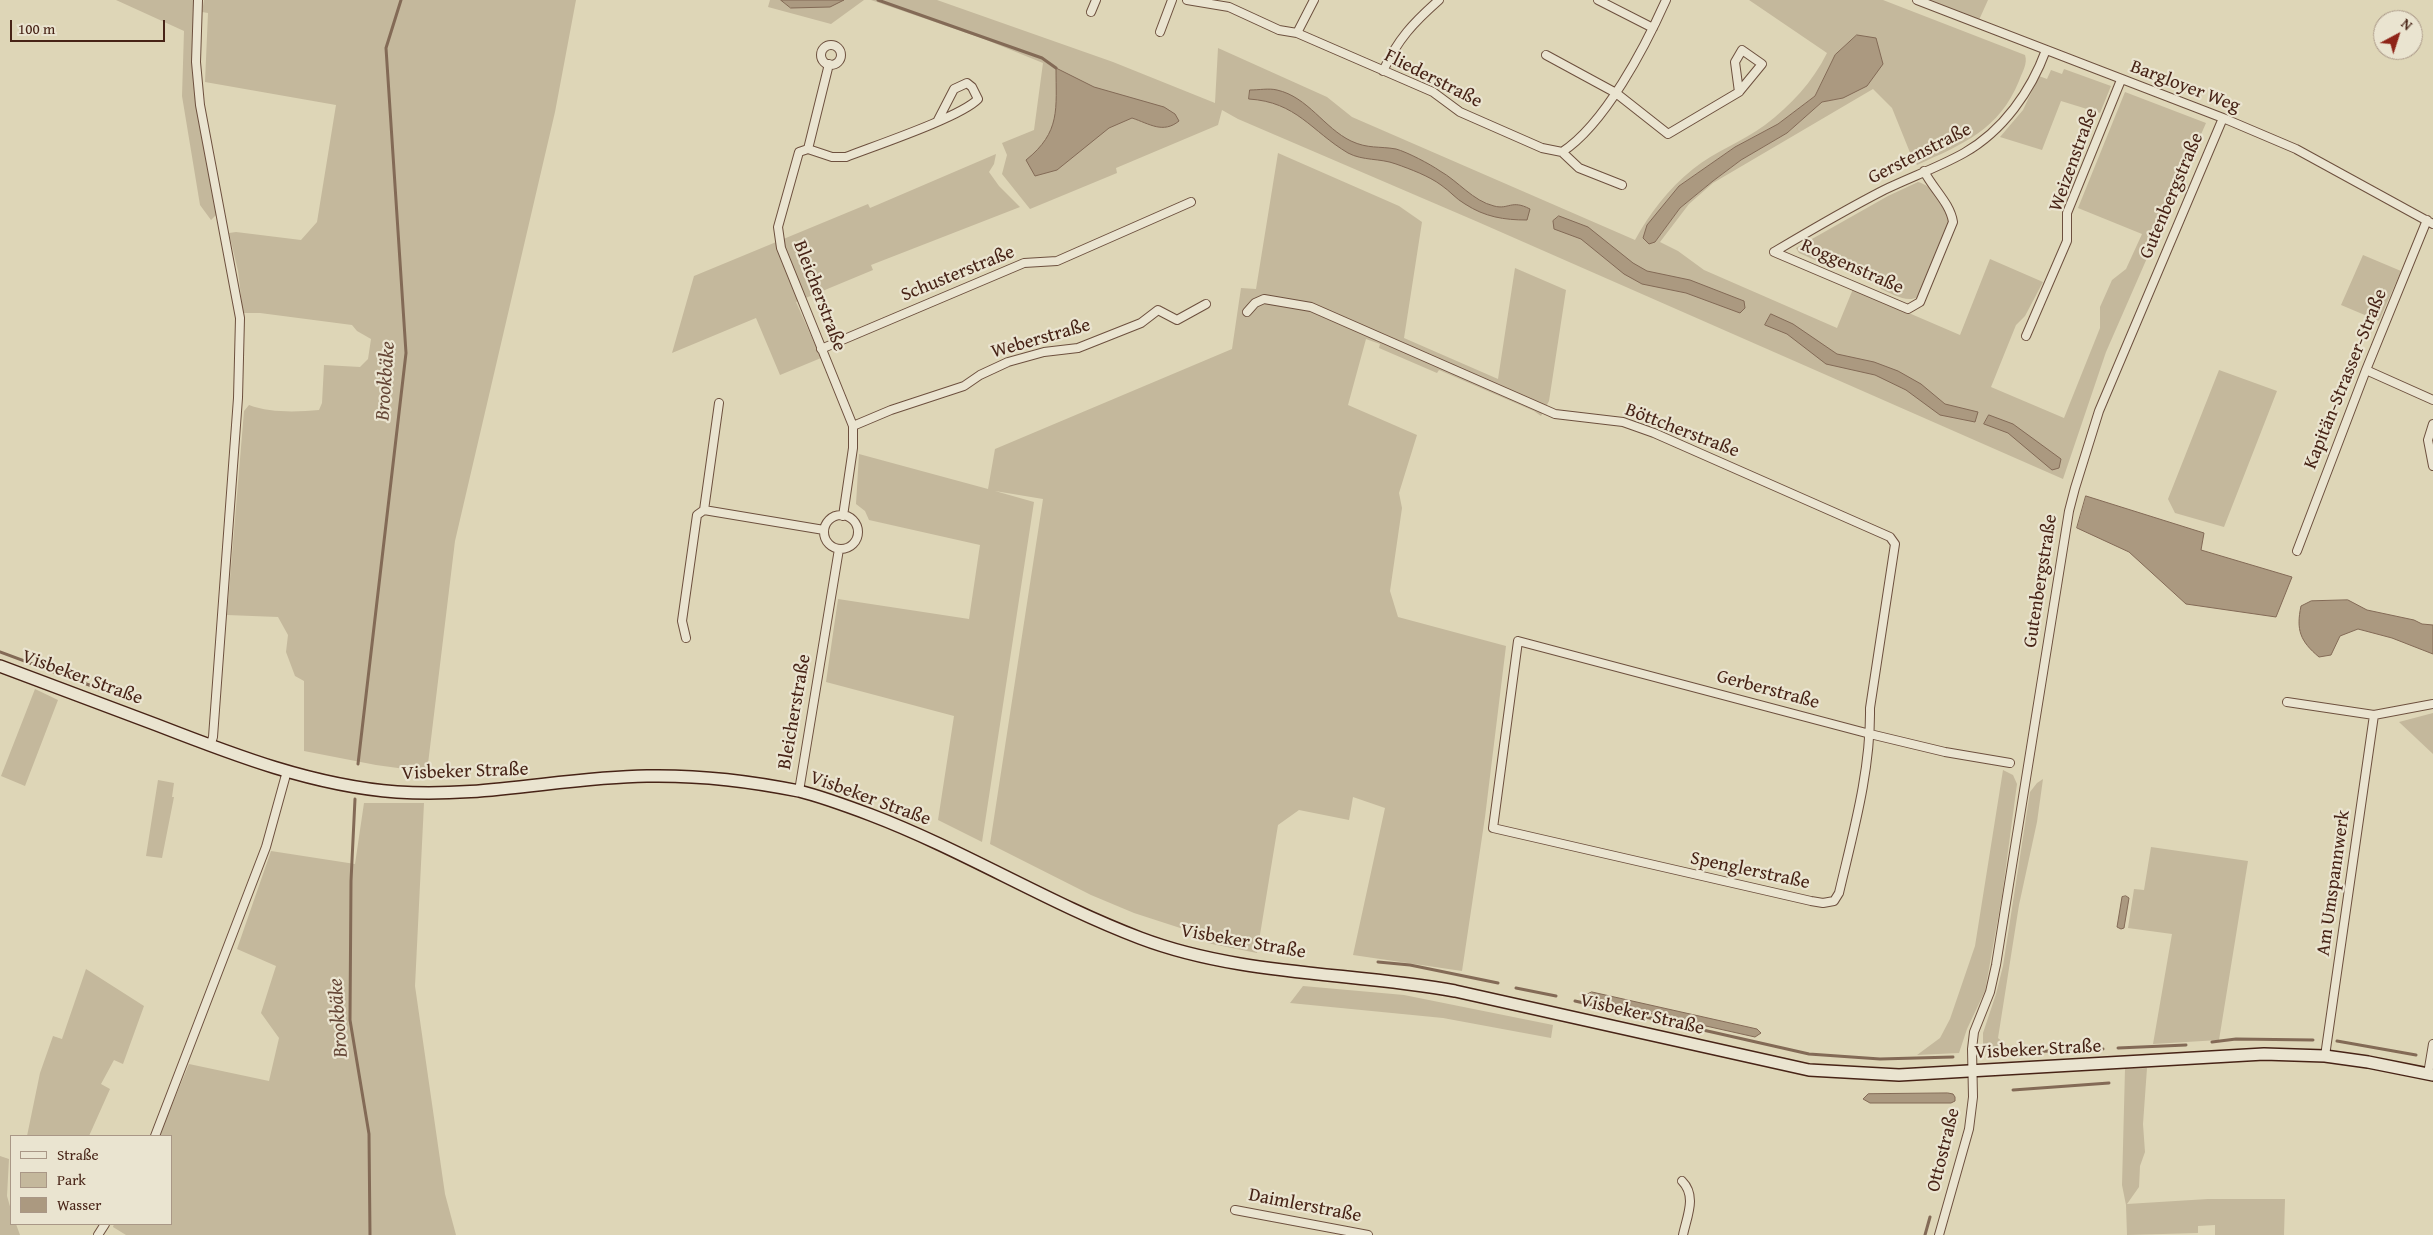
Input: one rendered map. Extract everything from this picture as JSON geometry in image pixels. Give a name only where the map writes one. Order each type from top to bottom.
[{"type":"main road","name":"Visbeker Straße","points":[[0,666],[210,746],[287,771],[368,789],[422,794],[465,793],[649,776],[733,781],[799,791],[836,802],[913,832],[1110,925],[1143,939],[1186,952],[1257,966],[1411,983],[1455,991],[1809,1070],[1899,1075],[2264,1054],[2325,1056],[2430,1074]]},
{"type":"street","points":[[198,0],[196,62],[200,105],[240,318],[238,398],[223,619],[213,737],[210,746]]},
{"type":"street","points":[[1091,12],[1096,0]]},
{"type":"street","points":[[1160,32],[1172,0]]},
{"type":"street","name":"Fliederstraße","points":[[1187,0],[1229,7],[1279,30],[1297,34],[1433,92],[1460,112],[1542,148],[1562,152]]},
{"type":"street","points":[[1297,34],[1314,0]]},
{"type":"street","points":[[1383,71],[1396,45],[1410,26],[1439,0]]},
{"type":"street","points":[[1598,0],[1653,28]]},
{"type":"street","points":[[1622,185],[1579,168],[1562,152],[1574,144],[1616,93],[1653,28],[1666,0]]},
{"type":"street","name":"Bargloyer Weg","points":[[1917,0],[2223,118],[2296,150],[2430,222]]},
{"type":"street","points":[[1546,55],[1616,93],[1668,134],[1739,92],[1762,64],[1742,50],[1735,62],[1739,92]]},
{"type":"street","name":"Gerstenstraße","points":[[1774,252],[1850,208],[1964,153],[1985,140],[2014,108],[2039,71],[2046,50]]},
{"type":"street","name":"Bleicherstraße","points":[[829,64],[808,149],[799,152],[778,227],[781,248],[853,426],[853,448],[843,516]]},
{"type":"street","name":"Weizenstraße","points":[[2026,336],[2067,241],[2067,213],[2121,80]]},
{"type":"street","points":[[808,149],[832,157],[846,157],[938,120],[972,105],[978,99],[972,87],[967,83],[954,89],[938,120]]},
{"type":"street","name":"Gutenbergstraße","points":[[1974,1071],[1972,1049],[1974,1032],[1990,992],[1996,964],[2069,511],[2099,410],[2223,118]]},
{"type":"street","name":"Roggenstraße","points":[[1774,252],[1908,310],[1920,302],[1953,222],[1951,211],[1931,185],[1924,172]]},
{"type":"street","name":"Schusterstraße","points":[[821,349],[1024,263],[1056,261],[1191,202]]},
{"type":"street","name":"Kapitän-Strasser-Straße","points":[[2296,551],[2366,370],[2430,222]]},
{"type":"street","name":"Böttcherstraße","points":[[1247,312],[1254,303],[1264,299],[1311,307],[1554,414],[1623,422],[1654,433],[1890,537],[1895,544],[1870,708],[1870,734]]},
{"type":"street","name":"Weberstraße","points":[[853,426],[891,410],[964,386],[980,375],[1008,362],[1044,352],[1087,344],[1141,323],[1158,310],[1177,320],[1206,304]]},
{"type":"street","points":[[2366,370],[2433,400]]},
{"type":"street","points":[[704,510],[719,402]]},
{"type":"street","points":[[2433,424],[2428,440],[2433,466]]},
{"type":"street","points":[[686,638],[682,621],[697,515],[704,510],[824,530]]},
{"type":"street","points":[[843,516],[856,524],[858,534],[849,547],[839,549],[826,540],[824,530],[833,518],[843,516]]},
{"type":"street","name":"Bleicherstraße","points":[[799,791],[839,549]]},
{"type":"street","name":"Gerberstraße","points":[[1492,828],[1518,641],[1870,734],[1945,752],[2010,763]]},
{"type":"street","points":[[2286,702],[2374,715],[2433,704]]},
{"type":"street","name":"Am Umspannwerk","points":[[2325,1056],[2374,715]]},
{"type":"street","name":"Spenglerstraße","points":[[1492,828],[1811,901],[1823,903],[1834,901],[1839,893],[1848,855],[1870,734]]},
{"type":"street","points":[[154,1135],[266,847],[287,771]]},
{"type":"street","points":[[2430,1074],[2433,1044]]},
{"type":"street","name":"Ottostraße","points":[[1939,1235],[1969,1129],[1974,1071]]},
{"type":"street","points":[[1682,1181],[1689,1188],[1691,1197],[1683,1235]]},
{"type":"street","name":"Daimlerstraße","points":[[1235,1210],[1368,1235]]},
{"type":"green space","points":[[116,0],[195,0],[194,87],[216,215],[211,220],[200,205],[182,96],[184,31]]},
{"type":"green space","points":[[204,0],[576,0],[555,112],[455,541],[427,772],[376,765],[304,751],[304,681],[295,676],[286,652],[288,635],[278,617],[227,615],[244,411],[249,405],[275,411],[319,410],[322,403],[324,365],[360,367],[368,359],[371,339],[357,331],[352,325],[260,313],[243,313],[238,271],[229,233],[236,232],[301,240],[317,222],[336,105],[205,82],[208,13],[202,12]]},
{"type":"green space","points":[[770,0],[864,0],[831,24],[768,7]]},
{"type":"green space","points":[[871,0],[937,0],[1113,62],[1215,103],[1218,48],[1327,97],[1352,117],[1635,240],[1653,211],[1684,177],[1701,163],[1756,131],[1775,117],[1808,84],[1827,53],[1749,0],[1883,0],[2025,55],[2025,65],[2011,98],[1990,124],[1978,134],[1950,150],[1917,165],[1892,108],[1873,89],[1713,183],[1689,204],[1660,242],[1678,251],[1704,270],[1837,328],[1853,289],[1960,335],[1990,259],[2043,282],[2025,316],[2016,325],[1991,387],[2064,418],[2100,328],[2100,307],[2112,280],[2126,269],[2142,234],[2078,208],[2125,92],[2206,123],[2106,352],[2063,479],[1478,222],[1238,119],[1222,110],[1218,125],[1116,168],[1117,173],[1030,209],[1002,174],[1007,155],[1002,143],[1034,130],[1043,63],[984,39]],"holes":[[[1835,55],[1843,98],[1822,102],[1787,133],[1741,160],[1713,181],[1680,208],[1655,242],[1679,186],[1735,147],[1778,124],[1815,96]]]},
{"type":"green space","points":[[1930,0],[1988,0],[1979,20]]},
{"type":"green space","points":[[2064,69],[2111,86],[2100,113],[2061,101],[2042,150],[2000,137],[2023,110],[2039,76],[2047,79],[2051,70],[2062,74]]},
{"type":"green space","points":[[1278,153],[1399,206],[1422,222],[1404,338],[1498,379],[1515,268],[1566,290],[1549,401],[1541,416],[1534,411],[1439,370],[1437,373],[1379,348],[1380,344],[1366,339],[1348,405],[1417,435],[1399,493],[1402,508],[1390,591],[1398,617],[1506,646],[1485,817],[1462,971],[1353,955],[1385,808],[1353,797],[1349,820],[1299,810],[1278,825],[1257,953],[1207,943],[1208,937],[1134,913],[1091,895],[990,844],[1043,499],[995,491],[1034,502],[982,842],[938,820],[954,716],[826,682],[838,599],[969,619],[980,545],[869,520],[865,511],[856,504],[859,454],[988,489],[995,449],[1232,349],[1241,288],[1256,289]]},
{"type":"green space","points":[[996,154],[994,164],[989,172],[999,186],[1020,207],[871,265],[873,270],[796,302],[821,358],[780,375],[756,318],[672,353],[694,276],[868,204],[870,208]]},
{"type":"green space","points":[[1918,182],[1933,191],[1945,207],[1950,218],[1918,297],[1909,299],[1895,295],[1881,289],[1879,284],[1838,266],[1833,268],[1799,253],[1796,248],[1888,196]]},
{"type":"green space","points":[[2363,255],[2401,271],[2379,321],[2341,305]]},
{"type":"green space","points":[[2219,370],[2277,391],[2224,527],[2175,513],[2168,499]]},
{"type":"green space","points":[[35,689],[58,700],[25,786],[1,776]]},
{"type":"green space","points":[[2433,713],[2433,754],[2399,722]]},
{"type":"green space","points":[[2003,770],[2013,775],[2017,784],[2002,896],[1985,991],[1967,1029],[1959,1053],[1917,1055],[1940,1038],[1950,1019],[1975,946]]},
{"type":"green space","points":[[2043,779],[2037,822],[2019,905],[1998,1038],[2012,1050],[1986,1052],[1983,1046],[1983,1033],[2003,966],[2030,792]]},
{"type":"green space","points":[[158,780],[174,783],[172,797],[174,797],[162,858],[146,856]]},
{"type":"green space","points":[[364,803],[424,803],[415,986],[445,1194],[456,1235],[126,1235],[113,1227],[114,1225],[172,1225],[172,1135],[159,1135],[189,1064],[269,1081],[279,1038],[261,1013],[276,966],[237,949],[271,851],[355,864]]},
{"type":"green space","points":[[2151,847],[2248,861],[2219,1040],[2153,1044],[2172,934],[2128,928],[2134,889],[2144,890]]},
{"type":"green space","points":[[86,969],[144,1006],[123,1064],[114,1060],[101,1084],[110,1089],[89,1135],[27,1135],[40,1073],[53,1036],[62,1039]]},
{"type":"green space","points":[[1303,986],[1404,995],[1553,1025],[1551,1038],[1443,1018],[1290,1003]]},
{"type":"green space","points":[[2147,1068],[2143,1124],[2145,1152],[2140,1166],[2139,1187],[2127,1204],[2208,1199],[2285,1199],[2284,1235],[2215,1235],[2215,1225],[2198,1226],[2198,1233],[2127,1235],[2126,1205],[2122,1185],[2125,1069]]},
{"type":"green space","points":[[0,1156],[9,1159],[7,1196],[10,1206],[10,1225],[16,1225],[20,1235],[0,1235]]},
{"type":"water","points":[[781,0],[844,0],[830,7],[791,8]]},
{"type":"water","points":[[1857,35],[1876,38],[1883,64],[1867,86],[1843,98],[1822,102],[1787,133],[1741,160],[1680,208],[1655,242],[1649,244],[1643,238],[1647,225],[1679,186],[1735,147],[1778,124],[1815,96],[1835,55]]},
{"type":"water","points":[[1056,68],[1094,87],[1164,107],[1175,114],[1179,121],[1167,127],[1156,127],[1132,118],[1109,128],[1057,170],[1035,176],[1026,160],[1037,150],[1051,129],[1056,108]]},
{"type":"water","points":[[1274,89],[1288,94],[1298,99],[1332,129],[1351,141],[1374,147],[1396,149],[1418,158],[1447,175],[1479,200],[1499,207],[1518,205],[1530,209],[1527,220],[1487,215],[1465,204],[1444,187],[1419,173],[1390,162],[1354,156],[1292,112],[1266,101],[1249,99],[1250,90]]},
{"type":"water","points":[[1559,216],[1588,227],[1633,263],[1647,271],[1690,280],[1744,301],[1745,308],[1740,313],[1686,293],[1642,284],[1624,274],[1581,239],[1554,229],[1553,221]]},
{"type":"water","points":[[1771,314],[1793,324],[1837,354],[1874,362],[1898,371],[1921,384],[1945,404],[1978,412],[1975,422],[1940,415],[1906,390],[1875,375],[1826,364],[1787,334],[1765,325]]},
{"type":"water","points":[[1989,415],[2013,424],[2061,459],[2059,468],[2052,470],[2008,433],[1984,424]]},
{"type":"water","points":[[2086,496],[2204,533],[2201,550],[2292,577],[2276,617],[2186,604],[2129,552],[2077,528]]},
{"type":"water","points":[[2348,600],[2367,610],[2433,625],[2433,654],[2392,638],[2358,629],[2340,636],[2331,655],[2319,657],[2307,646],[2301,634],[2299,622],[2301,606],[2311,601]]},
{"type":"water","points":[[2126,896],[2129,898],[2124,928],[2121,929],[2117,927],[2122,897]]},
{"type":"water","points":[[1592,992],[1757,1029],[1761,1033],[1755,1037],[1590,1000],[1586,995]]},
{"type":"water","points":[[1868,1094],[1953,1094],[1955,1101],[1951,1103],[1870,1103],[1863,1099]]},
{"type":"waterway","name":"Brookbäke","points":[[358,764],[406,353],[386,48],[401,0]]},
{"type":"waterway","points":[[878,0],[1042,58],[1056,68]]},
{"type":"waterway","points":[[0,652],[108,692]]},
{"type":"waterway","name":"Brookbäke","points":[[355,799],[351,881],[350,1020],[369,1134],[370,1235]]},
{"type":"waterway","points":[[1378,962],[1410,965],[1498,983]]},
{"type":"waterway","points":[[1516,988],[1556,996]]},
{"type":"waterway","points":[[1575,1001],[1809,1054],[1880,1059],[1953,1057]]},
{"type":"waterway","points":[[2212,1042],[2236,1039],[2313,1040]]},
{"type":"waterway","points":[[2337,1041],[2416,1055]]},
{"type":"waterway","points":[[2118,1048],[2186,1045]]},
{"type":"waterway","points":[[1997,1053],[2103,1049]]},
{"type":"waterway","points":[[2013,1090],[2109,1083]]},
{"type":"waterway","points":[[1925,1235],[1930,1217]]}]
